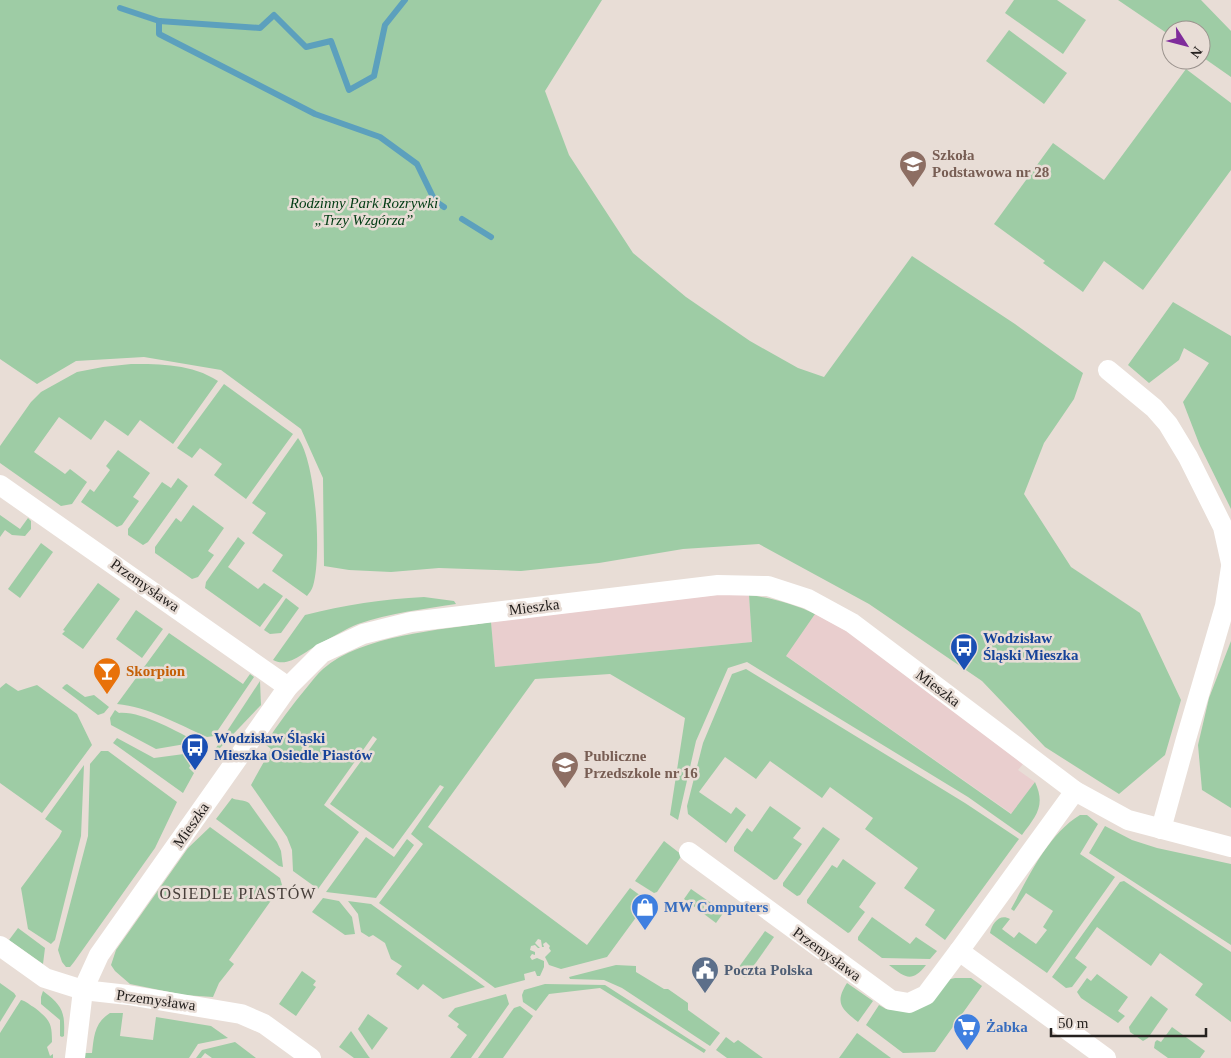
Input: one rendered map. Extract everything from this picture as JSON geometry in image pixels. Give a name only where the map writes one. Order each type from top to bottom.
[{"type":"street","points":[[1108,370],[1154,408],[1168,424],[1188,457],[1223,527],[1231,565],[1225,606],[1161,829]]},
{"type":"street","name":"Przemysława","points":[[0,485],[288,687]]},
{"type":"street","name":"Mieszka","points":[[75,1058],[83,990],[99,955],[288,687],[322,654],[363,634],[411,622],[718,585],[768,586],[808,599],[852,623],[1075,791],[1128,820],[1231,847]]},
{"type":"street","name":"Przemysława","points":[[689,852],[891,1000],[909,1003],[926,995],[1075,791]]},
{"type":"street","name":"Przemysława","points":[[0,946],[45,978],[83,990],[128,995],[241,1014],[264,1024],[311,1058]]},
{"type":"street","points":[[959,951],[1106,1058]]},
{"type":"shaded area","points":[[717,595],[749,595],[752,642],[495,667],[491,622]]},
{"type":"shaded area","points":[[815,614],[846,631],[1023,764],[1018,770],[1035,782],[1012,814],[785,655]]},
{"type":"green space","name":"Rodzinny Park Rozrywki „Trzy Wzgórza”","points":[[0,0],[602,0],[545,91],[569,155],[633,253],[686,297],[750,341],[798,368],[824,377],[912,256],[1015,324],[1083,373],[1074,399],[1044,443],[1024,494],[1071,567],[1140,613],[1181,700],[1165,755],[1119,794],[1045,747],[982,681],[869,604],[759,544],[683,549],[599,563],[521,571],[439,568],[391,572],[349,570],[324,566],[323,478],[301,429],[221,370],[144,357],[76,361],[37,384],[0,359]]},
{"type":"green space","points":[[1014,0],[1057,0],[1086,20],[1063,54],[1005,13]]},
{"type":"green space","points":[[1118,0],[1201,0],[1231,31],[1231,77],[1211,63],[1211,20],[1161,20],[1161,29]]},
{"type":"green space","points":[[1009,30],[1067,73],[1044,104],[986,61]]},
{"type":"green space","points":[[1185,70],[1231,103],[1231,170],[1143,290],[1104,261],[1083,292],[1043,263],[1045,261],[994,224],[1053,143],[1104,180]]},
{"type":"green space","points":[[1173,302],[1231,336],[1231,509],[1200,446],[1183,402],[1209,363],[1184,348],[1179,360],[1149,383],[1128,365]]},
{"type":"green space","points":[[131,364],[187,368],[208,375],[218,381],[173,444],[140,420],[128,436],[105,420],[91,440],[59,417],[34,452],[65,474],[70,469],[87,482],[72,504],[61,506],[0,463],[0,446],[31,402],[41,392],[77,372]]},
{"type":"green space","points":[[224,384],[293,434],[246,499],[214,475],[222,464],[200,448],[192,458],[177,448]]},
{"type":"green space","points":[[298,438],[309,467],[316,510],[316,572],[313,587],[307,596],[272,571],[283,555],[252,533],[266,513],[252,503]]},
{"type":"green space","points":[[118,450],[150,473],[133,497],[139,501],[122,525],[117,527],[81,502],[90,489],[94,492],[110,470],[106,466]]},
{"type":"green space","points":[[178,478],[188,486],[148,542],[143,545],[128,535],[128,529],[162,482],[171,488]]},
{"type":"green space","points":[[193,505],[224,528],[208,551],[214,555],[198,577],[192,579],[155,553],[155,547],[176,518],[181,522]]},
{"type":"green space","points":[[0,515],[20,529],[28,518],[31,521],[31,529],[25,536],[12,535],[5,530],[0,537]]},
{"type":"green space","points":[[238,537],[245,543],[228,567],[258,589],[264,583],[283,596],[260,627],[205,588],[206,582]]},
{"type":"green space","points":[[41,543],[53,552],[20,598],[8,589]]},
{"type":"green space","points":[[98,583],[120,599],[83,649],[62,634]]},
{"type":"green space","points":[[749,595],[783,602],[815,614],[786,656],[1011,814],[1035,782],[1040,798],[1038,810],[1022,835],[968,797],[747,662],[728,668],[696,741],[678,820],[670,815],[685,718],[610,674],[535,679],[428,827],[587,945],[630,888],[648,901],[607,957],[561,969],[549,965],[545,957],[551,951],[550,946],[546,942],[543,944],[544,947],[542,947],[541,940],[538,939],[535,943],[540,948],[535,945],[531,946],[530,950],[535,952],[535,955],[532,954],[530,957],[532,960],[537,958],[544,961],[544,967],[540,976],[537,976],[535,971],[524,974],[525,980],[495,988],[379,903],[423,844],[411,834],[444,787],[440,785],[393,849],[330,804],[377,739],[373,736],[324,805],[359,832],[318,889],[293,871],[292,850],[287,837],[251,785],[271,749],[265,744],[275,729],[317,675],[339,658],[358,648],[380,641],[426,631],[491,622],[495,667],[752,642]]},
{"type":"green space","points":[[424,597],[454,601],[456,604],[370,620],[358,624],[315,646],[297,658],[285,662],[273,660],[305,615],[364,603]]},
{"type":"green space","points":[[286,598],[299,608],[281,633],[270,634],[264,630]]},
{"type":"green space","points":[[136,610],[163,629],[142,658],[116,639]]},
{"type":"green space","points":[[169,633],[243,684],[250,674],[254,677],[214,736],[207,737],[151,712],[117,704]]},
{"type":"green space","points":[[1231,641],[1231,808],[1202,790],[1198,745],[1209,698]]},
{"type":"green space","points":[[746,669],[965,803],[1019,839],[945,940],[925,925],[935,910],[904,888],[918,868],[865,829],[873,818],[830,787],[822,798],[770,761],[756,779],[725,757],[699,792],[731,814],[736,807],[746,815],[726,843],[688,814],[687,806],[703,743],[732,674]]},
{"type":"green space","points":[[260,681],[261,705],[219,749],[216,748]]},
{"type":"green space","points":[[6,683],[18,691],[37,685],[77,714],[92,745],[42,813],[0,783],[0,688]]},
{"type":"green space","points":[[67,684],[85,697],[94,695],[109,707],[104,713],[98,715],[62,688]]},
{"type":"green space","points":[[115,710],[119,713],[138,715],[197,742],[156,749],[111,725],[110,718]]},
{"type":"green space","points":[[117,738],[154,758],[199,752],[189,768],[194,773],[183,793],[113,743]]},
{"type":"green space","points":[[101,751],[108,751],[177,802],[155,848],[74,962],[70,967],[66,967],[58,950],[88,836],[90,764]]},
{"type":"green space","points":[[84,765],[81,836],[55,940],[51,944],[28,929],[21,888],[59,837],[62,831],[45,819]]},
{"type":"green space","points":[[232,798],[249,803],[277,842],[281,851],[283,867],[279,866],[216,819]]},
{"type":"green space","points":[[770,806],[801,828],[793,838],[802,844],[777,879],[774,880],[734,851],[734,847],[747,828],[752,832]]},
{"type":"green space","points":[[1080,815],[1087,815],[1098,824],[1080,854],[1115,877],[1047,973],[990,933],[997,920],[1003,917],[1010,919],[1002,929],[1014,938],[1019,932],[1036,944],[1047,930],[1043,927],[1053,911],[1026,893],[1014,911],[1011,909],[1049,845],[1058,833]]},
{"type":"green space","points":[[1105,826],[1132,840],[1157,848],[1231,864],[1231,945],[1089,853]]},
{"type":"green space","points":[[210,827],[280,878],[282,885],[229,960],[234,964],[219,983],[213,997],[184,995],[130,984],[111,965],[116,950],[188,848]]},
{"type":"green space","points":[[823,827],[840,839],[800,895],[797,896],[783,886],[783,883]]},
{"type":"green space","points":[[366,837],[394,857],[407,839],[414,845],[376,898],[326,892]]},
{"type":"green space","points":[[664,841],[682,855],[657,892],[654,893],[635,881]]},
{"type":"green space","points":[[843,859],[876,883],[859,907],[865,912],[848,933],[807,903],[807,900],[832,865],[837,868]]},
{"type":"green space","points":[[1124,881],[1231,952],[1231,1022],[1195,995],[1203,984],[1160,953],[1151,966],[1097,927],[1075,958],[1087,967],[1072,987],[1066,988],[1052,977],[1120,882]]},
{"type":"green space","points":[[691,889],[724,912],[716,923],[684,899]]},
{"type":"green space","points":[[323,898],[339,901],[352,917],[355,934],[345,935],[312,912]]},
{"type":"green space","points":[[348,901],[371,904],[485,987],[443,999],[423,984],[418,990],[396,974],[402,966],[391,959],[385,943],[373,935],[369,937],[361,932],[358,914]]},
{"type":"green space","points":[[872,917],[910,944],[916,937],[937,951],[930,959],[882,958],[858,940],[858,937]]},
{"type":"green space","points":[[18,928],[45,948],[43,964],[9,940]]},
{"type":"green space","points":[[765,931],[774,937],[745,978],[736,971]]},
{"type":"green space","points":[[616,965],[636,966],[636,972],[664,989],[668,989],[688,1003],[688,1010],[720,1033],[710,1046],[622,988],[604,980],[570,979],[569,977]]},
{"type":"green space","points":[[889,965],[926,965],[916,975],[908,977]]},
{"type":"green space","points":[[302,971],[316,981],[313,985],[316,987],[296,1016],[279,1004]]},
{"type":"green space","points":[[1097,974],[1128,997],[1118,1011],[1125,1016],[1118,1023],[1081,998],[1077,992],[1087,978],[1091,981]]},
{"type":"green space","points":[[971,978],[982,986],[935,1052],[903,1053],[866,1025],[879,1005],[886,1009],[903,1011],[946,980]]},
{"type":"green space","points":[[0,983],[16,996],[0,1022]]},
{"type":"green space","points":[[847,983],[873,1001],[858,1022],[842,1005],[841,996]]},
{"type":"green space","points":[[545,984],[605,985],[706,1050],[704,1053],[600,988],[549,994],[536,1011],[523,1002],[522,995],[524,990]]},
{"type":"green space","points":[[43,991],[55,1001],[61,1010],[64,1028],[64,1036],[62,1037],[60,1036],[60,1020],[41,1004]]},
{"type":"green space","points":[[506,994],[509,1004],[471,1058],[450,1058],[467,1035],[457,1027],[459,1024],[448,1016],[455,1008]]},
{"type":"green space","points":[[1151,996],[1168,1009],[1148,1038],[1143,1041],[1130,1032],[1129,1027]]},
{"type":"green space","points":[[21,1000],[35,1008],[49,1022],[52,1042],[47,1047],[50,1056],[53,1054],[53,1058],[0,1058],[0,1033]]},
{"type":"green space","points":[[520,1006],[533,1016],[503,1058],[478,1058],[514,1008]]},
{"type":"green space","points":[[110,1013],[123,1013],[120,1036],[153,1040],[156,1017],[211,1026],[228,1038],[198,1044],[189,1058],[85,1058],[85,1053],[92,1053],[94,1036],[98,1026]]},
{"type":"green space","points":[[368,1014],[388,1028],[372,1050],[358,1029]]},
{"type":"green space","points":[[1172,1027],[1205,1051],[1200,1058],[1168,1058],[1154,1048],[1155,1042],[1157,1040],[1161,1042]]},
{"type":"green space","points":[[351,1031],[370,1058],[354,1058],[339,1047]]},
{"type":"green space","points":[[857,1033],[891,1058],[839,1058]]},
{"type":"green space","points":[[726,1037],[734,1043],[738,1040],[763,1058],[727,1058],[716,1050]]},
{"type":"green space","points":[[235,1042],[256,1058],[212,1058],[205,1053],[201,1058],[196,1058],[202,1050]]},
{"type":"waterway","points":[[120,8],[159,21],[260,28],[274,15],[306,47],[331,41],[349,90],[374,76],[385,25],[405,0]]},
{"type":"waterway","points":[[159,21],[159,34],[315,114],[380,137],[417,164],[435,201],[444,207]]},
{"type":"waterway","points":[[462,219],[491,237]]},
{"type":"place","name":"Szkoła Podstawowa nr 28","points":[[913,188]]},
{"type":"place","name":"Wodzisław Śląski Mieszka","points":[[964,671]]},
{"type":"place","name":"Skorpion","points":[[107,695]]},
{"type":"place","name":"Wodzisław Śląski Mieszka Osiedle Piastów","points":[[195,771]]},
{"type":"place","name":"Publiczne Przedszkole nr 16","points":[[565,789]]},
{"type":"place","name":"MW Computers","points":[[645,931]]},
{"type":"place","name":"Poczta Polska","points":[[705,994]]},
{"type":"place","name":"Żabka","points":[[967,1051]]},
{"type":"district","name":"OSIEDLE PIASTÓW","points":[[238,893]]}]
